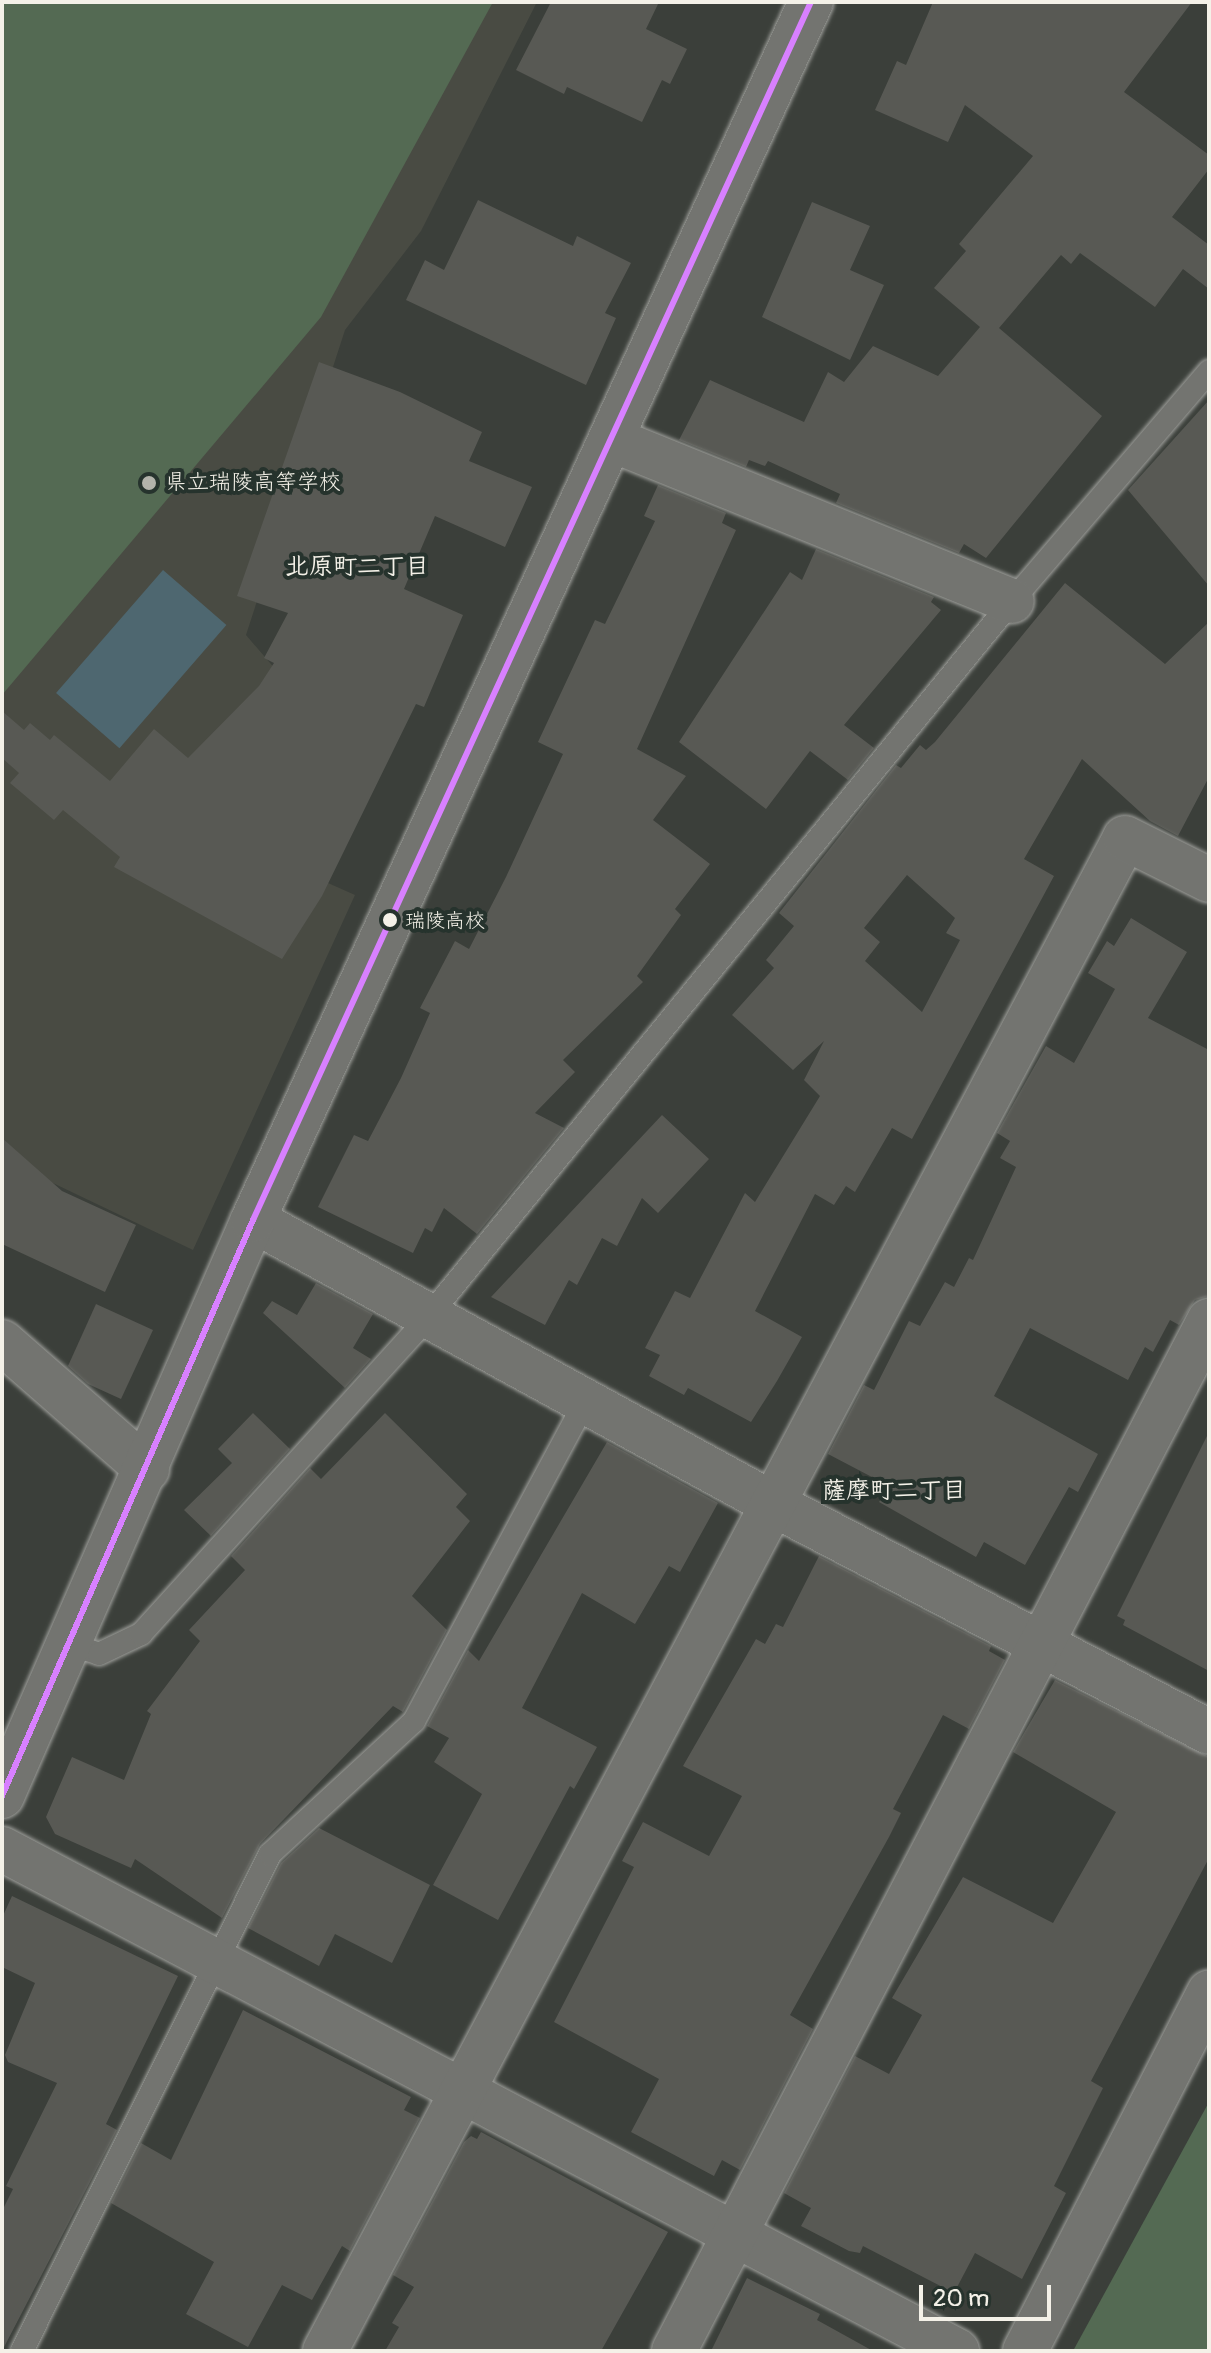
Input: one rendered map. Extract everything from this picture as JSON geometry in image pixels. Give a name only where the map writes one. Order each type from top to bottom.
[{"type":"street","points":[[2,1796],[12,1745],[72,1645],[253,1220],[613,440],[811,2]]},
{"type":"street","points":[[613,440],[1012,601]]},
{"type":"street","points":[[325,2351],[1125,838],[1209,880]]},
{"type":"street","points":[[253,1220],[773,1504],[1209,1732]]},
{"type":"street","points":[[674,2351],[1209,1321]]},
{"type":"street","points":[[2,1342],[147,1469]]},
{"type":"street","points":[[2,1849],[957,2351]]},
{"type":"street","points":[[1025,2351],[1204,2016]]},
{"type":"lane","points":[[72,1645],[99,1654],[141,1634],[429,1316],[1012,601],[1209,371]]},
{"type":"lane","points":[[22,2351],[219,1962],[270,1854],[414,1721],[585,1402]]},
{"type":"shaded area","name":"県立瑞陵高等学校","points":[[2,2],[537,2],[421,231],[345,330],[246,635],[306,705],[198,825],[355,895],[193,1250],[34,1174],[2,1143]]},
{"type":"green space","points":[[2,2],[493,2],[321,317],[2,695]]},
{"type":"green space","points":[[1209,2102],[1209,2351],[1073,2351]]},
{"type":"water","points":[[163,570],[226,625],[119,748],[56,693]]},
{"type":"building","points":[[551,2],[659,2],[646,29],[687,49],[670,84],[662,80],[642,122],[567,87],[564,94],[516,70]]},
{"type":"building","points":[[933,2],[1192,2],[1124,92],[1209,155],[1209,169],[1172,217],[1209,245],[1209,289],[1183,269],[1155,307],[1080,253],[1071,264],[1061,255],[999,328],[1102,416],[986,558],[964,544],[959,553],[836,503],[840,494],[768,461],[765,466],[749,460],[746,467],[679,440],[710,380],[804,422],[828,372],[844,382],[873,346],[938,376],[980,327],[934,288],[966,251],[959,244],[1033,156],[965,105],[948,142],[875,110],[897,61],[906,65]]},
{"type":"building","points":[[478,200],[573,246],[577,236],[631,263],[605,313],[616,318],[586,385],[406,300],[425,260],[444,270]]},
{"type":"building","points":[[812,202],[870,226],[850,270],[884,285],[850,360],[762,317]]},
{"type":"building","points":[[319,362],[400,392],[482,432],[469,461],[532,487],[505,547],[435,516],[404,589],[463,615],[424,707],[416,704],[322,896],[282,959],[114,867],[120,857],[63,810],[54,820],[10,783],[19,773],[2,758],[2,711],[24,730],[30,723],[50,740],[54,735],[110,781],[154,729],[188,758],[259,686],[274,663],[264,658],[288,613],[237,596]]},
{"type":"building","points":[[1209,400],[1209,586],[1128,490]]},
{"type":"building","points":[[658,485],[726,513],[722,523],[736,530],[637,749],[686,776],[653,820],[710,864],[675,909],[681,915],[637,976],[643,982],[563,1060],[575,1072],[535,1113],[564,1128],[477,1234],[444,1208],[432,1232],[425,1228],[413,1253],[318,1207],[354,1135],[368,1141],[401,1078],[430,1013],[420,1008],[455,941],[469,949],[506,877],[563,754],[538,742],[595,620],[605,624],[655,521],[644,516]]},
{"type":"building","points":[[816,549],[934,597],[931,602],[941,610],[844,725],[874,748],[848,780],[810,751],[766,809],[679,742],[790,572],[802,580]]},
{"type":"building","points":[[1065,583],[1165,664],[1209,622],[1209,777],[1178,836],[1150,821],[1082,759],[1024,859],[1054,876],[912,1139],[892,1128],[855,1192],[846,1186],[834,1205],[815,1194],[755,1311],[802,1337],[751,1422],[688,1388],[684,1395],[649,1376],[660,1355],[645,1348],[675,1291],[690,1298],[745,1193],[755,1202],[820,1096],[804,1080],[824,1041],[793,1070],[732,1015],[774,968],[766,960],[794,926],[779,913],[896,765],[901,768],[920,745],[926,750]],"holes":[[[907,875],[955,918],[946,933],[960,940],[922,1012],[865,961],[880,942],[864,928]]]},
{"type":"building","points":[[1131,918],[1187,952],[1148,1018],[1209,1050],[1209,1296],[1195,1300],[1179,1325],[1170,1320],[1153,1352],[1145,1347],[1128,1380],[1030,1328],[994,1396],[1098,1454],[1078,1492],[1069,1487],[1025,1565],[984,1542],[976,1557],[879,1502],[889,1486],[828,1454],[864,1385],[874,1390],[909,1321],[920,1326],[945,1282],[954,1287],[969,1258],[973,1260],[1016,1167],[1000,1158],[1010,1141],[997,1133],[1046,1046],[1074,1063],[1115,989],[1088,973],[1107,941],[1114,946]]},
{"type":"building","points":[[662,1115],[709,1159],[658,1213],[642,1198],[617,1246],[602,1238],[577,1285],[569,1280],[545,1325],[491,1297]]},
{"type":"building","points":[[2,1138],[62,1191],[136,1225],[105,1292],[2,1244]]},
{"type":"building","points":[[316,1283],[373,1314],[353,1348],[371,1359],[345,1388],[263,1313],[272,1301],[297,1315]]},
{"type":"building","points":[[96,1304],[153,1330],[121,1399],[88,1384],[68,1366]]},
{"type":"building","points":[[253,1413],[290,1449],[211,1536],[184,1510],[232,1463],[218,1449]]},
{"type":"building","points":[[385,1413],[467,1494],[456,1507],[470,1521],[412,1596],[447,1630],[403,1712],[393,1706],[260,1844],[222,1918],[135,1859],[131,1868],[55,1834],[46,1817],[72,1757],[124,1780],[151,1714],[147,1711],[200,1641],[189,1630],[245,1570],[231,1556],[310,1468],[321,1479]]},
{"type":"building","points":[[1209,1432],[1209,1671],[1123,1625],[1125,1620],[1117,1616]]},
{"type":"building","points":[[607,1442],[718,1503],[680,1572],[669,1566],[635,1624],[582,1593],[522,1708],[597,1747],[574,1789],[570,1786],[498,1920],[433,1885],[482,1794],[434,1762],[449,1738],[427,1726],[468,1650],[479,1661]]},
{"type":"building","points":[[819,1556],[991,1646],[989,1651],[1005,1660],[969,1729],[943,1715],[893,1809],[901,1813],[889,1837],[790,2015],[813,2029],[740,2170],[722,2160],[714,2176],[631,2132],[659,2079],[554,2022],[634,1867],[622,1861],[643,1822],[709,1856],[742,1796],[683,1766],[756,1639],[765,1644],[776,1624],[783,1627]]},
{"type":"building","points":[[1055,1680],[1209,1757],[1209,1858],[1091,2081],[1103,2088],[1054,2186],[1066,2193],[1022,2279],[975,2253],[954,2293],[863,2246],[860,2253],[849,2251],[801,2226],[811,2208],[784,2193],[855,2056],[889,2074],[922,2015],[892,1998],[963,1877],[1053,1923],[1116,1812],[1013,1752]]},
{"type":"building","points":[[319,1828],[430,1885],[392,1963],[335,1934],[319,1966],[248,1928],[281,1863]]},
{"type":"building","points":[[12,1896],[178,1976],[106,2124],[117,2130],[2,2351],[2,2211],[13,2189],[6,2186],[57,2083],[8,2062],[5,2055],[35,1983],[2,1967],[2,1918]]},
{"type":"building","points":[[243,2010],[411,2097],[404,2110],[420,2118],[350,2251],[342,2246],[312,2300],[282,2285],[248,2347],[186,2314],[214,2262],[111,2203],[141,2143],[171,2160]]},
{"type":"building","points":[[481,2132],[668,2232],[601,2351],[385,2351],[399,2327],[392,2323],[414,2287],[393,2275],[464,2142],[471,2136],[477,2139]]},
{"type":"building","points":[[747,2278],[820,2314],[817,2320],[873,2351],[711,2351]]},
{"type":"transit line","points":[[2,1796],[253,1220],[811,2]]},
{"type":"place","name":"県立瑞陵高等学校","points":[[149,483]]},
{"type":"place","name":"瑞陵高校","points":[[390,920]]},
{"type":"district","name":"北原町二丁目","points":[[357,567]]},
{"type":"district","name":"薩摩町二丁目","points":[[894,1491]]}]
